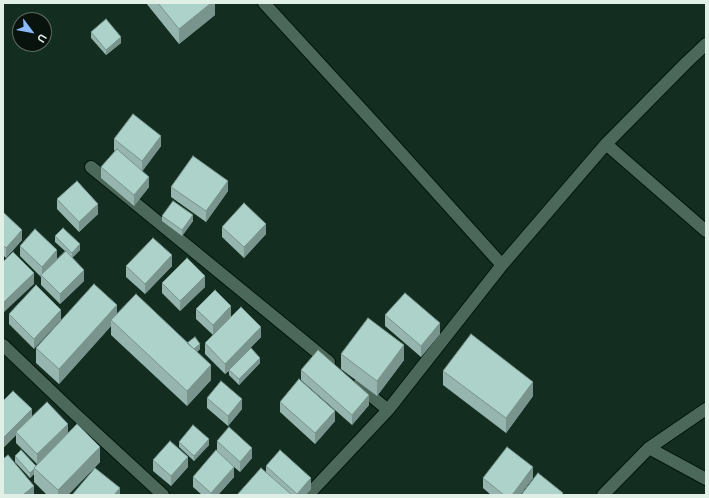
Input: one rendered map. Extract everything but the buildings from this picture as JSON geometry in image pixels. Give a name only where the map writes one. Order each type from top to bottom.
[{"type":"street","points":[[264,3],[502,265]]},
{"type":"street","points":[[308,495],[388,410],[502,265],[606,144],[706,44]]},
{"type":"street","points":[[606,144],[706,231]]},
{"type":"street","points":[[92,167],[338,369]]},
{"type":"street","points":[[3,345],[163,495]]},
{"type":"street","points":[[351,379],[388,410]]},
{"type":"street","points":[[603,495],[649,448],[706,408]]},
{"type":"street","points":[[649,448],[706,479]]}]
